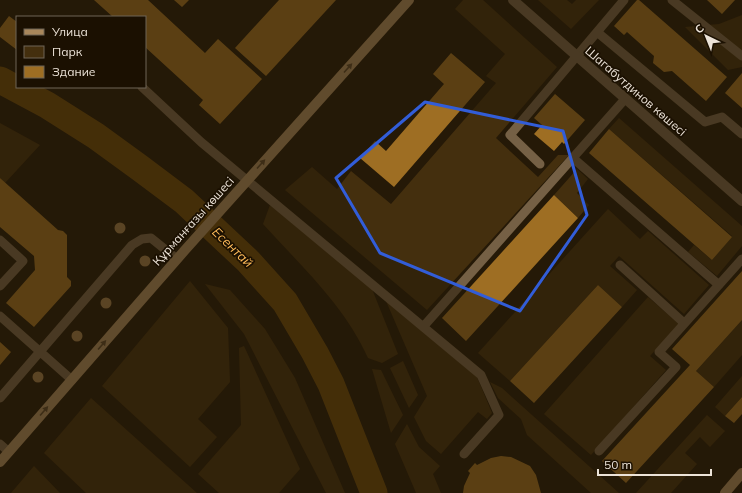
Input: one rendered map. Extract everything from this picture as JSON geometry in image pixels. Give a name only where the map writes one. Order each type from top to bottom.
[{"type":"street","name":"Құрманғазы көшесі","points":[[0,462],[177,259],[409,0]]},
{"type":"street","name":"Шагабутдинов көшесі","points":[[513,0],[742,202]]},
{"type":"street","points":[[725,493],[742,473]]},
{"type":"lane","points":[[540,164],[510,135],[624,0]]},
{"type":"lane","points":[[672,0],[686,4],[742,56]]},
{"type":"lane","points":[[597,32],[705,122],[722,116],[742,134]]},
{"type":"lane","points":[[143,88],[200,142],[481,374],[499,416],[464,454]]},
{"type":"lane","points":[[423,327],[626,99]]},
{"type":"lane","points":[[574,159],[719,285]]},
{"type":"lane","points":[[0,398],[132,246],[142,239],[151,238],[177,259]]},
{"type":"lane","points":[[0,240],[23,261],[0,286]]},
{"type":"lane","points":[[599,451],[676,367],[659,352],[742,259]]},
{"type":"lane","points":[[620,265],[684,323]]},
{"type":"lane","points":[[0,316],[72,380]]},
{"type":"lane","points":[[0,444],[9,452]]},
{"type":"highlighted area","points":[[425,102],[563,131],[587,215],[520,311],[380,253],[336,178]]},
{"type":"green space","points":[[463,0],[483,0],[557,67],[496,138],[538,177],[558,155],[569,155],[427,310],[285,190],[312,167],[337,189],[351,171],[391,204],[496,83],[486,76],[505,54],[455,9]]},
{"type":"green space","points":[[538,0],[567,0],[572,4],[576,0],[599,0],[571,29]]},
{"type":"green space","points":[[742,15],[742,67],[728,70],[685,27],[719,24]]},
{"type":"green space","points":[[619,118],[742,226],[742,246],[717,276],[688,252],[694,245],[712,260],[732,236],[609,129]]},
{"type":"green space","points":[[0,123],[40,145],[5,183],[0,178]]},
{"type":"green space","points":[[577,169],[588,179],[577,193],[589,205],[578,218],[554,195]]},
{"type":"green space","points":[[270,205],[372,289],[398,354],[382,363],[368,358],[347,321],[335,304],[307,271],[263,224]]},
{"type":"green space","points":[[608,209],[640,239],[648,231],[709,285],[684,314],[619,256],[610,266],[637,290],[622,307],[598,285],[510,381],[478,353]]},
{"type":"green space","points":[[190,281],[228,328],[230,382],[198,419],[217,437],[190,467],[102,386]]},
{"type":"green space","points":[[205,284],[230,290],[265,329],[295,378],[345,493],[326,493],[244,334]]},
{"type":"green space","points":[[648,297],[679,324],[650,356],[666,370],[591,455],[544,414]]},
{"type":"green space","points":[[386,301],[477,377],[492,413],[487,419],[478,412],[441,454],[426,441],[414,417],[427,396]]},
{"type":"green space","points":[[742,320],[742,355],[714,387],[696,371]]},
{"type":"green space","points":[[244,346],[300,469],[279,493],[219,493],[198,474],[241,425],[239,348]]},
{"type":"green space","points":[[403,361],[418,395],[409,408],[390,368]]},
{"type":"green space","points":[[372,369],[381,370],[403,415],[391,433]]},
{"type":"green space","points":[[742,376],[742,397],[725,416],[715,407]]},
{"type":"green space","points":[[490,382],[502,388],[619,493],[591,493],[527,435],[521,419],[498,398]]},
{"type":"green space","points":[[91,398],[197,493],[86,493],[44,453]]},
{"type":"green space","points":[[707,415],[725,431],[710,447],[700,437],[685,453],[697,464],[671,493],[636,493]]},
{"type":"green space","points":[[407,424],[419,447],[440,466],[433,474],[441,493],[416,493],[395,444]]},
{"type":"green space","points":[[34,466],[60,493],[11,493]]},
{"type":"building","points":[[94,0],[148,0],[205,53],[218,39],[262,79],[220,124],[199,105],[203,100],[146,48],[146,16],[112,16]]},
{"type":"building","points":[[174,0],[189,0],[182,7]]},
{"type":"building","points":[[279,0],[336,0],[266,76],[235,48]]},
{"type":"building","points":[[637,0],[639,0],[727,77],[706,101],[672,71],[664,72],[653,63],[654,56],[627,32],[624,35],[614,26]]},
{"type":"building","points":[[707,0],[735,0],[722,14]]},
{"type":"building","points":[[9,16],[16,21],[16,49],[0,37],[0,28]]},
{"type":"building","points":[[451,53],[485,82],[394,187],[360,158],[375,141],[386,151],[444,84],[433,74]]},
{"type":"building","points":[[742,73],[742,108],[725,93]]},
{"type":"building","points":[[555,94],[585,120],[564,144],[562,142],[554,151],[534,134],[542,125],[534,118]]},
{"type":"building","points":[[609,129],[732,237],[712,260],[589,153]]},
{"type":"building","points":[[0,178],[58,230],[63,231],[67,235],[67,277],[71,281],[71,286],[34,327],[6,303],[35,270],[34,256],[0,227]]},
{"type":"building","points":[[554,195],[578,218],[466,341],[442,318]]},
{"type":"building","points":[[742,271],[742,320],[696,371],[714,387],[626,483],[602,461],[690,365],[672,349]]},
{"type":"building","points":[[598,285],[622,307],[534,403],[510,381]]},
{"type":"building","points":[[0,342],[11,352],[0,365]]},
{"type":"building","points":[[742,397],[742,414],[734,423],[725,416]]},
{"type":"building","points":[[501,456],[511,457],[530,466],[536,475],[541,493],[463,493],[464,486],[470,473],[468,471],[475,463],[477,465],[491,458]]},
{"type":"waterway","name":"Есентай","points":[[0,80],[47,105],[96,136],[140,168],[184,201],[248,261],[285,302],[315,353],[331,384],[374,493]]}]
